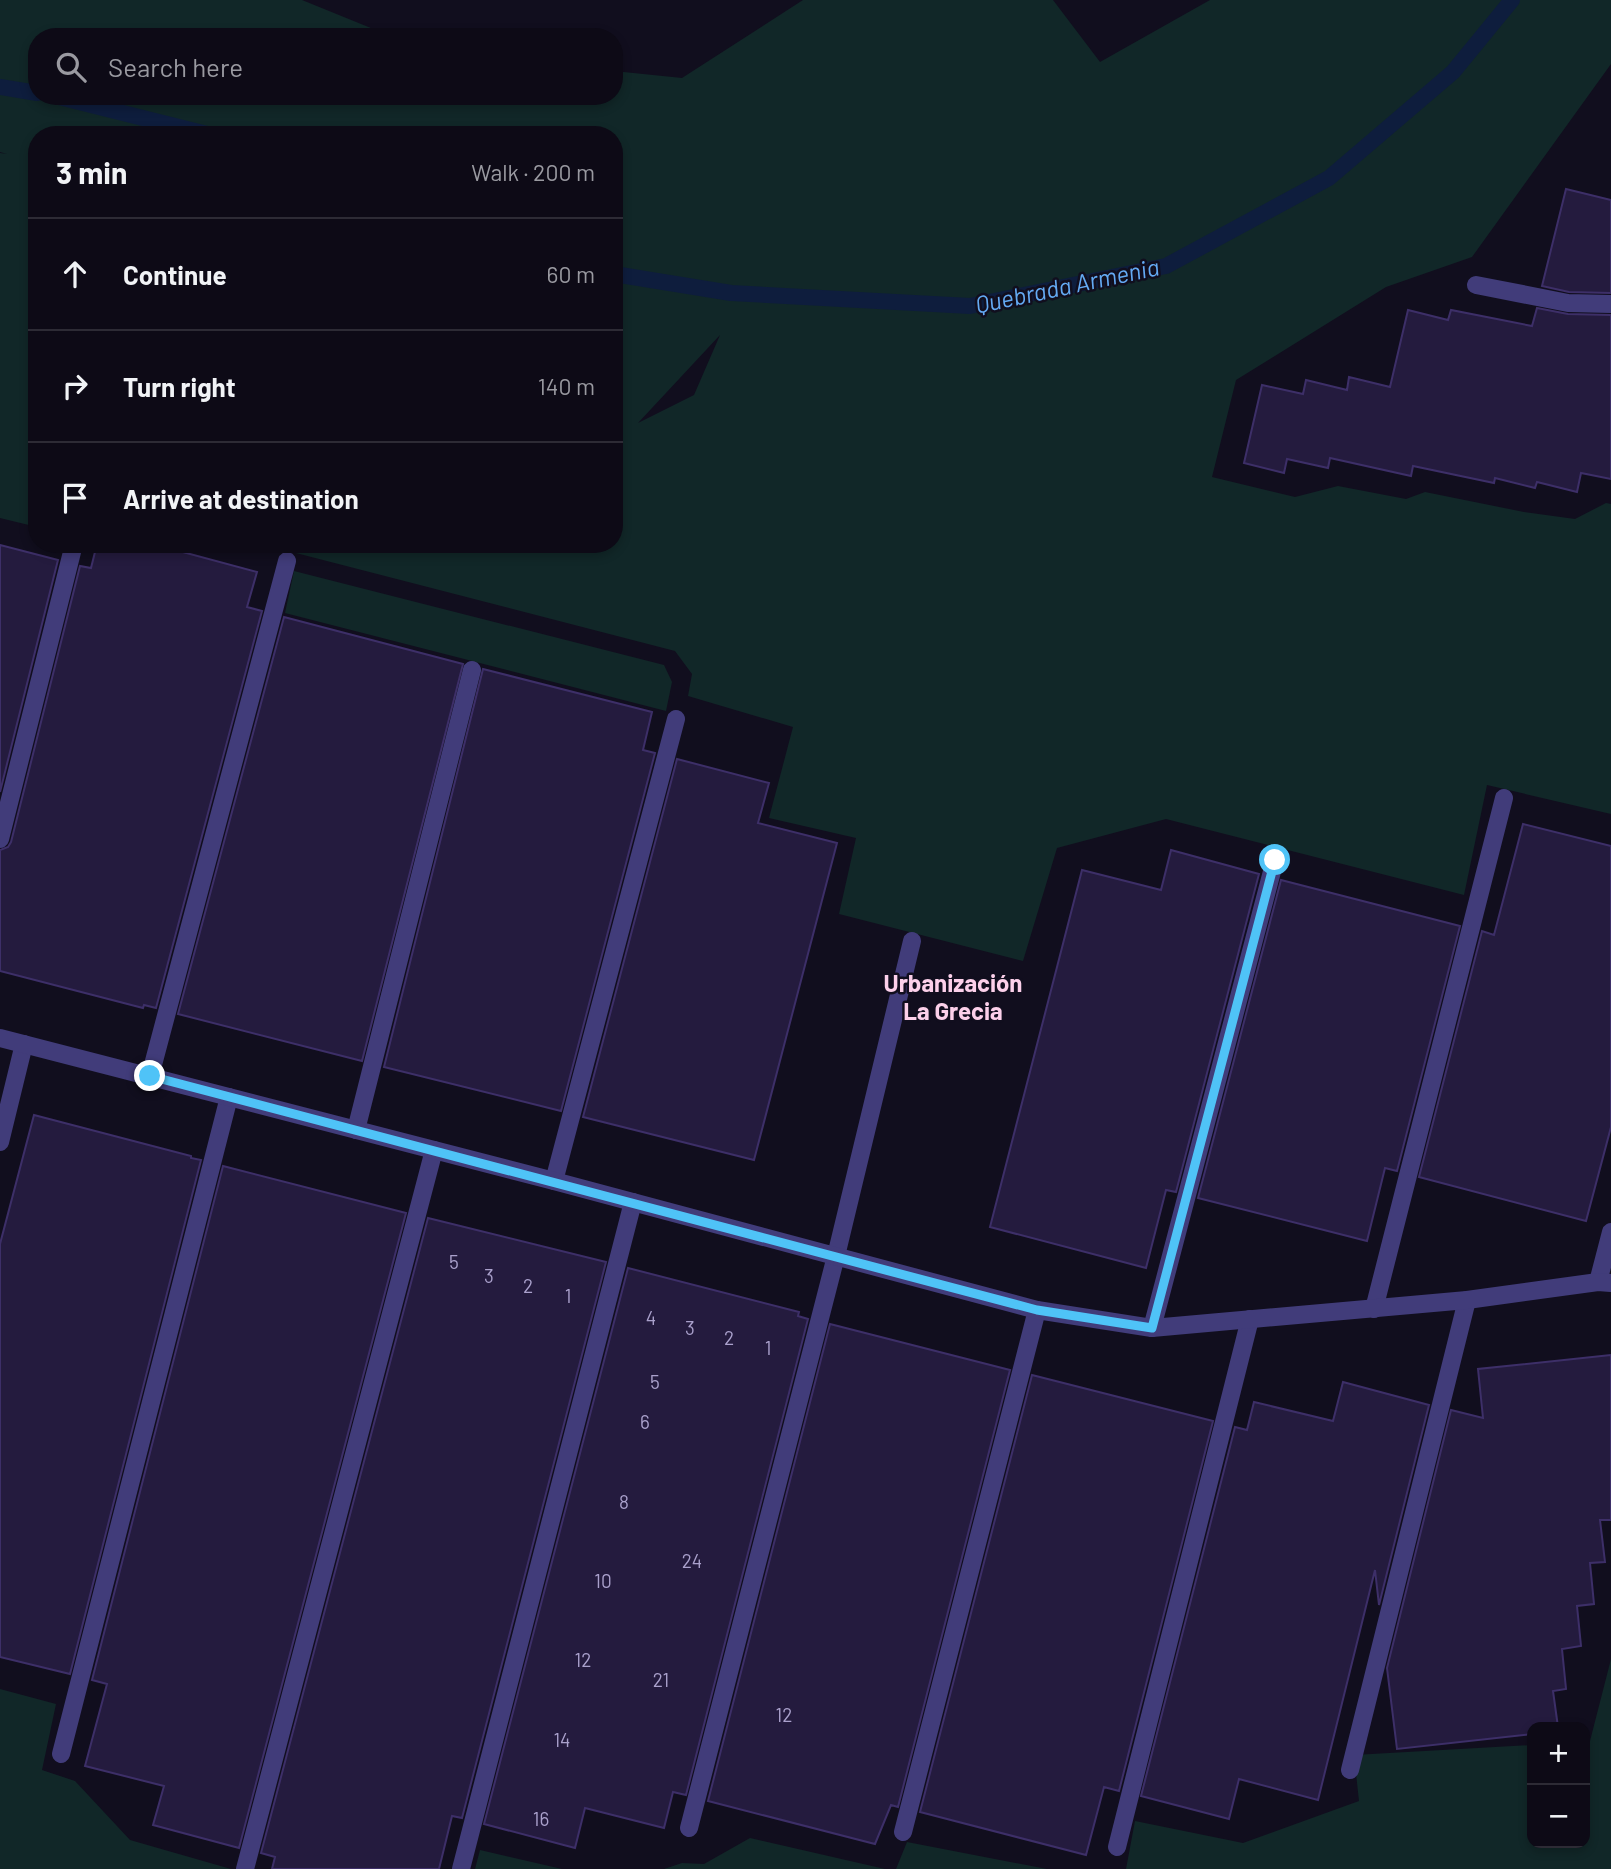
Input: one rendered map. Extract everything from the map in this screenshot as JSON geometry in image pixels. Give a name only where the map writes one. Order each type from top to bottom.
[{"type":"street","points":[[1476,285],[1568,303],[1611,304]]},
{"type":"street","points":[[0,839],[72,553]]},
{"type":"street","points":[[150,1076],[287,561]]},
{"type":"street","points":[[356,1130],[472,670]]},
{"type":"street","points":[[554,1181],[676,719]]},
{"type":"street","points":[[1374,1309],[1504,798]]},
{"type":"street","points":[[1152,1328],[1275,860]]},
{"type":"street","points":[[689,1828],[836,1256],[912,941]]},
{"type":"street","points":[[0,1038],[554,1181],[1037,1310],[1152,1328],[1466,1300],[1604,1282],[1611,1232]]},
{"type":"street","points":[[0,1142],[24,1044]]},
{"type":"street","points":[[61,1754],[229,1097]]},
{"type":"street","points":[[245,1869],[434,1150]]},
{"type":"street","points":[[461,1869],[632,1202]]},
{"type":"street","points":[[1350,1770],[1466,1300]]},
{"type":"street","points":[[903,1832],[1037,1310]]},
{"type":"street","points":[[1117,1847],[1250,1320]]},
{"type":"green space","points":[[0,0],[302,0],[371,28],[28,28],[28,105],[623,105],[623,72],[682,78],[803,0],[1053,0],[1100,62],[1210,0],[1611,0],[1611,64],[1472,257],[1386,287],[1236,380],[1212,477],[1295,497],[1338,486],[1406,499],[1425,492],[1524,512],[1575,519],[1606,503],[1611,504],[1611,814],[1487,785],[1464,895],[1166,819],[1057,848],[1023,961],[839,914],[856,838],[769,818],[793,727],[688,696],[692,674],[675,651],[296,553],[623,553],[623,126],[28,126],[28,525],[0,518],[0,153],[7,154],[0,152]],"holes":[[[720,335],[694,395],[638,423]]]},
{"type":"green space","points":[[294,571],[664,665],[672,682],[666,711],[285,613]]},
{"type":"green space","points":[[1611,1659],[1611,1869],[1126,1869],[1135,1821],[1243,1843],[1359,1801],[1354,1755],[1527,1745],[1527,1848],[1590,1848],[1590,1741]]},
{"type":"green space","points":[[0,1689],[56,1704],[42,1770],[75,1781],[130,1840],[231,1869],[0,1869]]},
{"type":"green space","points":[[750,1838],[885,1869],[664,1869],[682,1863],[704,1864]]},
{"type":"green space","points":[[907,1842],[1047,1869],[896,1869]]},
{"type":"green space","points":[[480,1850],[562,1869],[475,1869]]},
{"type":"building","points":[[1566,189],[1611,200],[1611,293],[1569,292],[1542,286]]},
{"type":"building","points":[[1537,308],[1568,314],[1611,315],[1611,479],[1581,473],[1577,492],[1537,482],[1535,488],[1495,478],[1494,483],[1413,466],[1411,476],[1330,458],[1328,468],[1287,459],[1284,473],[1244,463],[1262,385],[1303,394],[1306,380],[1347,390],[1349,377],[1390,387],[1408,310],[1448,320],[1451,310],[1532,326]]},
{"type":"building","points":[[0,545],[58,560],[0,792]]},
{"type":"building","points":[[95,553],[186,553],[257,572],[247,607],[262,611],[156,1008],[144,1005],[143,1008],[0,971],[0,850],[8,847],[11,842],[80,566],[91,568]]},
{"type":"building","points":[[284,617],[463,664],[362,1061],[178,1014]]},
{"type":"building","points":[[483,669],[652,712],[643,750],[655,753],[561,1111],[384,1067]]},
{"type":"building","points":[[677,759],[769,783],[758,823],[837,843],[754,1160],[583,1117]]},
{"type":"building","points":[[1523,824],[1611,846],[1611,1127],[1586,1221],[1419,1177],[1482,931],[1494,935]]},
{"type":"building","points":[[1171,850],[1259,874],[1176,1192],[1166,1190],[1146,1268],[990,1227],[1082,870],[1161,890]]},
{"type":"building","points":[[1281,880],[1460,926],[1397,1171],[1385,1168],[1367,1241],[1198,1198]]},
{"type":"building","points":[[34,1115],[201,1160],[70,1674],[0,1657],[0,1244]]},
{"type":"building","points":[[223,1166],[406,1213],[239,1848],[153,1825],[164,1786],[85,1766],[107,1684],[92,1680]]},
{"type":"building","points":[[428,1218],[606,1262],[462,1818],[452,1816],[439,1869],[272,1869],[275,1857],[261,1853]]},
{"type":"building","points":[[628,1268],[799,1312],[798,1316],[808,1319],[686,1795],[673,1792],[664,1828],[585,1808],[575,1848],[484,1824]]},
{"type":"building","points":[[830,1324],[1010,1370],[898,1807],[891,1805],[875,1844],[708,1801]]},
{"type":"building","points":[[1611,1355],[1611,1520],[1600,1520],[1605,1562],[1590,1563],[1594,1604],[1577,1606],[1581,1646],[1562,1649],[1566,1689],[1553,1691],[1557,1722],[1527,1722],[1527,1735],[1397,1749],[1387,1668],[1451,1410],[1483,1418],[1478,1369]]},
{"type":"building","points":[[1032,1375],[1213,1421],[1119,1791],[1104,1787],[1086,1855],[920,1812]]},
{"type":"building","points":[[1343,1382],[1429,1405],[1379,1605],[1375,1570],[1318,1800],[1239,1779],[1229,1819],[1141,1796],[1235,1427],[1247,1430],[1254,1402],[1333,1421]]},
{"type":"waterway","name":"Quebrada Armenia","points":[[623,275],[731,293],[970,306],[1166,266],[1329,178],[1453,72],[1512,0]]},
{"type":"waterway","name":"Quebrada Armenia","points":[[0,87],[28,92]]},
{"type":"waterway","name":"Quebrada Armenia","points":[[91,105],[175,126]]},
{"type":"district","name":"Urbanización La Grecia","points":[[953,996]]},
{"type":"route","points":[[150,1076],[1037,1310],[1152,1328],[1275,860]]}]
